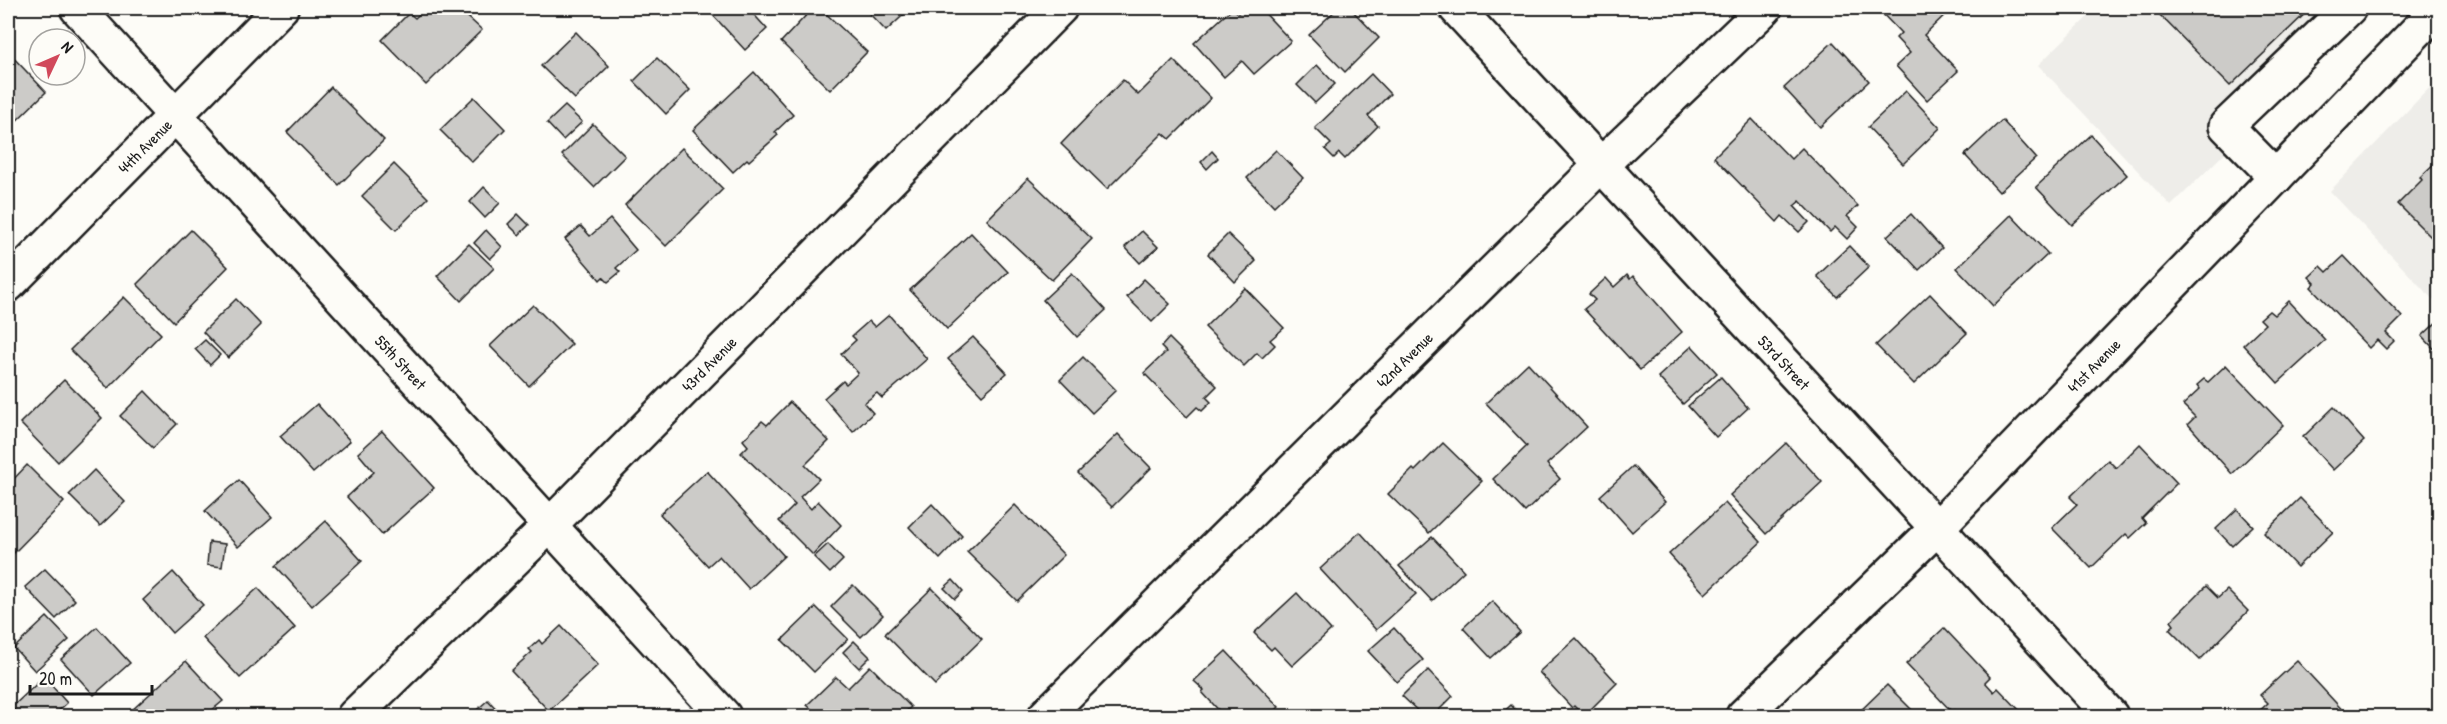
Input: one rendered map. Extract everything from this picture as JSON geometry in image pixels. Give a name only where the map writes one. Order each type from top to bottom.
[{"type":"street","name":"55th Street","points":[[77,8],[724,717]]},
{"type":"street","name":"44th Avenue","points":[[8,285],[281,8]]},
{"type":"street","name":"43rd Avenue","points":[[354,717],[550,525],[1060,8]]},
{"type":"street","name":"53rd Street","points":[[1456,8],[2111,717]]},
{"type":"street","name":"42nd Avenue","points":[[1045,717],[1601,165],[1765,8]]},
{"type":"street","points":[[2276,177],[2226,126],[2349,8]]},
{"type":"street","name":"41st Avenue","points":[[1743,717],[1937,528],[2276,177],[2420,14]]},
{"type":"shaded area","points":[[2097,8],[2372,8],[2171,206],[2038,65]]},
{"type":"shaded area","points":[[2439,78],[2439,306],[2330,191]]},
{"type":"building","points":[[426,8],[458,8],[482,30],[426,85],[382,40],[409,13],[415,18]]},
{"type":"building","points":[[717,8],[748,8],[767,29],[745,50],[711,13]]},
{"type":"building","points":[[813,8],[820,8],[867,52],[830,90],[781,42]]},
{"type":"building","points":[[864,8],[911,8],[886,31]]},
{"type":"building","points":[[1233,8],[1238,13],[1244,8],[1260,8],[1291,41],[1254,74],[1242,61],[1224,77],[1194,43]]},
{"type":"building","points":[[1338,8],[1350,8],[1379,38],[1345,72],[1309,35]]},
{"type":"building","points":[[1877,8],[1952,8],[1924,35],[1958,71],[1927,100],[1896,66],[1910,53],[1896,38],[1901,33]]},
{"type":"building","points":[[2153,8],[2311,8],[2230,86]]},
{"type":"building","points":[[576,32],[609,66],[575,99],[541,66]]},
{"type":"building","points":[[1833,42],[1869,81],[1820,127],[1784,88]]},
{"type":"building","points":[[8,52],[27,72],[27,87],[41,87],[46,92],[8,129]]},
{"type":"building","points":[[657,58],[690,90],[666,114],[634,81]]},
{"type":"building","points":[[1173,60],[1211,98],[1170,139],[1163,133],[1107,189],[1061,144],[1123,80],[1138,95]]},
{"type":"building","points":[[1317,65],[1335,84],[1315,103],[1297,85]]},
{"type":"building","points":[[754,72],[793,115],[775,132],[778,135],[733,172],[693,130]]},
{"type":"building","points":[[1371,74],[1390,94],[1368,116],[1378,126],[1345,159],[1339,153],[1334,158],[1325,149],[1331,144],[1315,128]]},
{"type":"building","points":[[331,87],[384,140],[339,185],[287,132]]},
{"type":"building","points":[[1906,91],[1940,128],[1903,164],[1868,127]]},
{"type":"building","points":[[474,97],[505,129],[472,162],[440,130]]},
{"type":"building","points":[[565,106],[582,122],[563,140],[547,123]]},
{"type":"building","points":[[1752,119],[1791,159],[1802,148],[1858,206],[1847,216],[1858,227],[1847,239],[1835,227],[1830,232],[1800,201],[1794,206],[1809,222],[1799,232],[1782,216],[1777,222],[1714,157]]},
{"type":"building","points":[[2002,120],[2036,158],[1999,192],[1965,155]]},
{"type":"building","points":[[593,124],[625,156],[594,187],[562,155]]},
{"type":"building","points":[[2091,135],[2127,175],[2072,225],[2036,187]]},
{"type":"building","points":[[682,148],[723,189],[666,246],[625,205]]},
{"type":"building","points":[[1276,150],[1303,178],[1274,206],[1247,178]]},
{"type":"building","points":[[1212,151],[1218,158],[1207,169],[1201,162]]},
{"type":"building","points":[[2440,158],[2440,246],[2398,204],[2422,180],[2420,177]]},
{"type":"building","points":[[394,164],[428,198],[396,230],[362,196]]},
{"type":"building","points":[[1028,178],[1092,239],[1052,280],[987,220]]},
{"type":"building","points":[[484,187],[500,203],[485,218],[470,202]]},
{"type":"building","points":[[518,214],[529,225],[519,235],[508,224]]},
{"type":"building","points":[[1911,214],[1942,248],[1919,270],[1887,236]]},
{"type":"building","points":[[2011,215],[2048,254],[1993,306],[1957,268]]},
{"type":"building","points":[[610,219],[636,250],[616,268],[620,272],[608,282],[603,277],[600,280],[565,239],[581,226],[590,236]]},
{"type":"building","points":[[191,230],[228,267],[174,322],[137,284]]},
{"type":"building","points":[[486,230],[502,247],[490,259],[474,243]]},
{"type":"building","points":[[1142,231],[1158,247],[1140,263],[1125,247]]},
{"type":"building","points":[[971,233],[1008,272],[947,329],[910,290]]},
{"type":"building","points":[[1228,234],[1256,261],[1235,282],[1208,254]]},
{"type":"building","points":[[469,244],[494,268],[461,301],[437,276]]},
{"type":"building","points":[[1849,246],[1869,267],[1837,297],[1817,276]]},
{"type":"building","points":[[2344,256],[2402,317],[2386,333],[2394,341],[2386,349],[2377,340],[2369,348],[2311,287],[2315,283],[2309,277],[2321,266],[2327,272]]},
{"type":"building","points":[[1072,273],[1106,310],[1077,337],[1043,300]]},
{"type":"building","points":[[1627,275],[1630,279],[1633,276],[1682,332],[1640,370],[1584,309],[1595,300],[1589,294],[1606,278],[1614,287]]},
{"type":"building","points":[[1144,279],[1170,304],[1152,322],[1127,297]]},
{"type":"building","points":[[1245,288],[1284,328],[1270,340],[1275,345],[1262,358],[1257,353],[1244,366],[1205,327]]},
{"type":"building","points":[[1930,294],[1967,333],[1914,384],[1876,345]]},
{"type":"building","points":[[124,297],[161,334],[108,388],[70,350]]},
{"type":"building","points":[[236,299],[261,325],[228,358],[203,332]]},
{"type":"building","points":[[2289,301],[2325,340],[2278,383],[2243,345],[2265,324],[2260,319],[2269,311],[2274,315]]},
{"type":"building","points":[[533,305],[572,344],[529,386],[490,346]]},
{"type":"building","points":[[889,315],[927,359],[882,398],[877,393],[864,403],[873,413],[853,432],[824,398],[843,381],[846,384],[858,373],[841,354],[856,340],[852,336],[869,321],[875,327]]},
{"type":"building","points":[[2440,320],[2440,355],[2422,336]]},
{"type":"building","points":[[973,337],[1007,373],[982,395],[948,359]]},
{"type":"building","points":[[1169,338],[1217,386],[1206,397],[1211,402],[1202,411],[1197,407],[1187,417],[1144,373],[1166,352],[1161,347]]},
{"type":"building","points":[[205,340],[220,355],[210,365],[195,349]]},
{"type":"building","points":[[1692,346],[1717,373],[1683,404],[1658,377]]},
{"type":"building","points":[[1083,357],[1116,390],[1092,413],[1060,380]]},
{"type":"building","points":[[1528,363],[1587,427],[1547,464],[1560,479],[1525,512],[1493,479],[1527,446],[1486,403]]},
{"type":"building","points":[[2226,365],[2283,425],[2232,474],[2188,424],[2195,417],[2183,405],[2200,389],[2197,385],[2204,379],[2208,382]]},
{"type":"building","points":[[1721,377],[1748,408],[1716,437],[1688,406]]},
{"type":"building","points":[[64,380],[102,418],[58,462],[20,423]]},
{"type":"building","points":[[145,391],[177,424],[153,448],[120,416]]},
{"type":"building","points":[[790,402],[829,441],[805,465],[819,479],[800,497],[811,509],[818,501],[841,525],[813,555],[779,521],[795,505],[741,453],[748,446],[743,440],[762,421],[767,425]]},
{"type":"building","points":[[317,404],[350,441],[313,473],[280,436]]},
{"type":"building","points":[[2334,407],[2364,441],[2333,470],[2303,437]]},
{"type":"building","points":[[382,431],[434,488],[382,535],[347,497],[374,472],[358,453]]},
{"type":"building","points":[[1118,434],[1151,468],[1112,507],[1078,473]]},
{"type":"building","points":[[1443,443],[1482,481],[1429,533],[1388,494]]},
{"type":"building","points":[[1786,443],[1822,482],[1766,534],[1730,495]]},
{"type":"building","points":[[2140,444],[2177,483],[2142,518],[2146,523],[2130,538],[2126,534],[2091,568],[2052,528],[2077,504],[2070,497],[2108,460],[2116,468]]},
{"type":"building","points":[[27,465],[64,502],[11,556],[8,553],[8,485]]},
{"type":"building","points":[[1633,466],[1665,502],[1632,532],[1600,496]]},
{"type":"building","points":[[94,470],[125,502],[100,526],[69,495]]},
{"type":"building","points":[[707,471],[784,556],[749,589],[719,556],[708,566],[660,514]]},
{"type":"building","points":[[239,480],[272,517],[238,547],[205,511]]},
{"type":"building","points":[[2300,498],[2333,532],[2297,567],[2264,533]]},
{"type":"building","points":[[1725,503],[1761,542],[1705,594],[1669,554]]},
{"type":"building","points":[[932,504],[962,536],[940,559],[909,527]]},
{"type":"building","points":[[1015,505],[1064,555],[1017,601],[967,552]]},
{"type":"building","points":[[2237,509],[2253,526],[2232,546],[2216,529]]},
{"type":"building","points":[[326,521],[362,561],[312,606],[276,566]]},
{"type":"building","points":[[1360,532],[1416,594],[1376,630],[1320,569]]},
{"type":"building","points":[[1432,537],[1464,571],[1432,601],[1399,566]]},
{"type":"building","points":[[209,542],[225,544],[222,567],[207,565]]},
{"type":"building","points":[[828,544],[843,560],[830,573],[814,557]]},
{"type":"building","points":[[45,569],[75,600],[56,619],[25,587]]},
{"type":"building","points":[[173,572],[203,605],[172,633],[143,600]]},
{"type":"building","points":[[953,580],[963,591],[955,599],[944,588]]},
{"type":"building","points":[[853,585],[883,615],[861,637],[831,607]]},
{"type":"building","points":[[2206,586],[2218,598],[2227,590],[2248,611],[2200,660],[2169,629],[2174,625],[2171,621]]},
{"type":"building","points":[[258,588],[295,628],[240,678],[203,638]]},
{"type":"building","points":[[932,588],[982,639],[935,685],[885,634]]},
{"type":"building","points":[[1297,593],[1331,630],[1292,666],[1274,647],[1271,650],[1254,633]]},
{"type":"building","points":[[1492,601],[1520,632],[1491,658],[1463,628]]},
{"type":"building","points":[[816,607],[848,639],[814,672],[782,640]]},
{"type":"building","points":[[47,617],[69,640],[35,671],[14,648]]},
{"type":"building","points":[[561,626],[598,665],[549,711],[511,671],[532,652],[529,649],[539,640],[542,644]]},
{"type":"building","points":[[97,627],[130,663],[94,695],[61,659]]},
{"type":"building","points":[[1394,628],[1423,660],[1397,682],[1368,651]]},
{"type":"building","points":[[1944,628],[1990,677],[1985,682],[1994,692],[1998,688],[2025,716],[1960,716],[1954,710],[1952,712],[1906,664]]},
{"type":"building","points":[[1576,638],[1617,683],[1584,716],[1574,706],[1572,708],[1539,672]]},
{"type":"building","points":[[854,641],[870,657],[859,668],[843,652]]},
{"type":"building","points":[[1226,651],[1279,707],[1270,716],[1224,716],[1194,681]]},
{"type":"building","points":[[186,661],[223,701],[205,716],[135,716],[131,711]]},
{"type":"building","points":[[2297,661],[2348,716],[2254,716],[2268,703],[2260,695]]},
{"type":"building","points":[[870,666],[911,707],[901,716],[819,716],[807,705],[836,677],[848,688]]},
{"type":"building","points":[[1428,670],[1453,696],[1433,716],[1423,716],[1402,696]]},
{"type":"building","points":[[44,677],[67,703],[53,716],[20,716],[12,707]]},
{"type":"building","points":[[1887,685],[1918,716],[1855,716]]},
{"type":"building","points":[[488,700],[503,716],[470,716]]},
{"type":"building","points":[[1511,705],[1521,716],[1499,716]]}]
